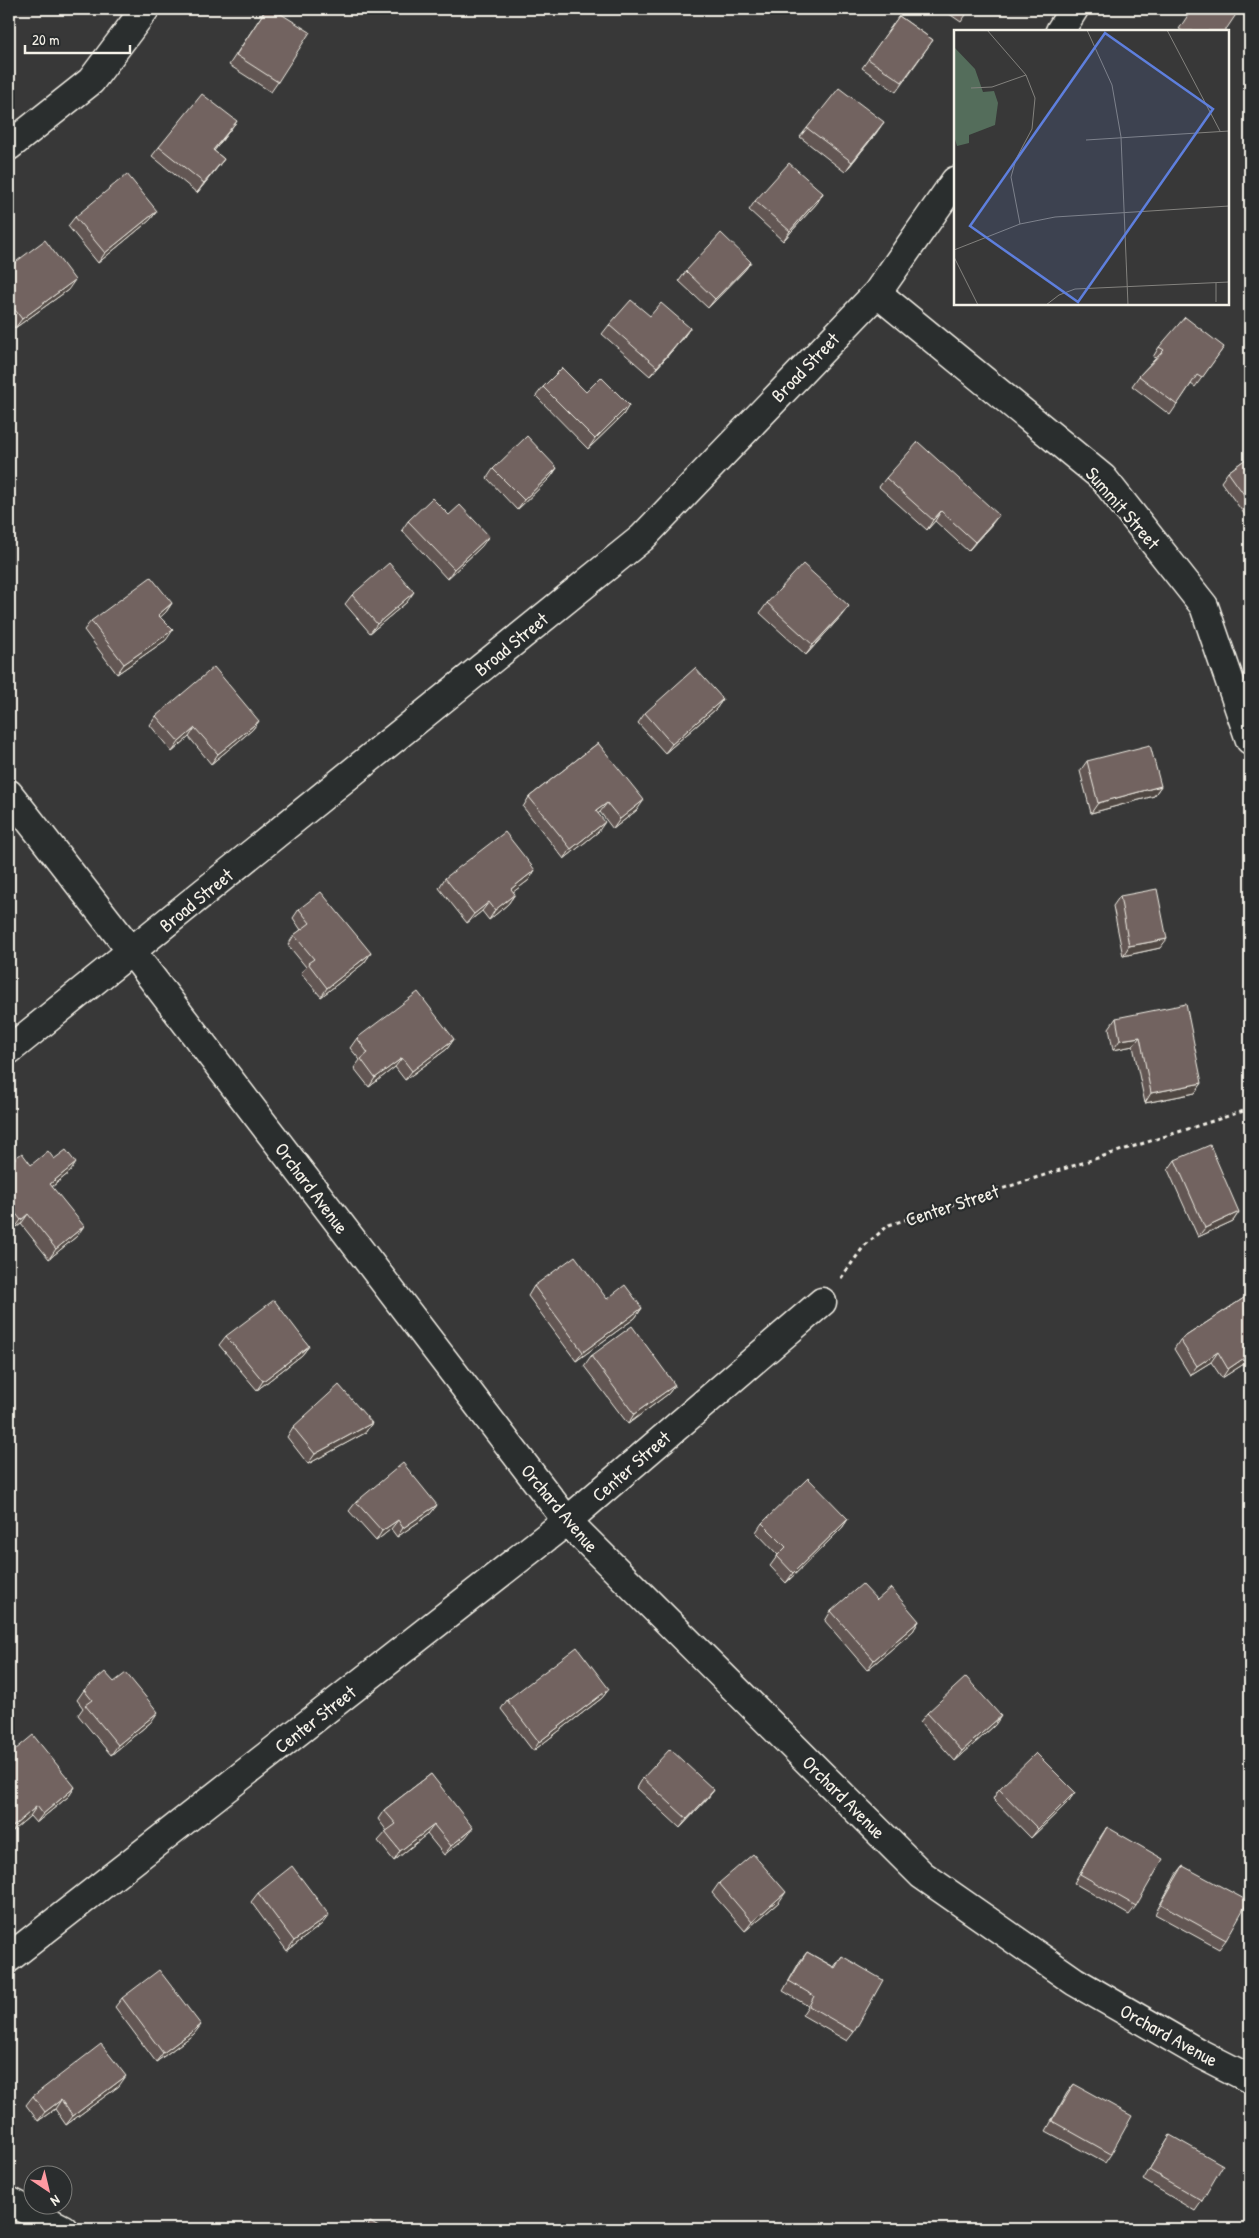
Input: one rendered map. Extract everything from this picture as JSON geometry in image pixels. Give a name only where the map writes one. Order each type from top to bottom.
[{"type":"street","points":[[9,146],[91,81],[145,9]]},
{"type":"street","points":[[1061,30],[1074,9]]},
{"type":"street","name":"Broad Street","points":[[9,1050],[642,538],[877,292],[954,181]]},
{"type":"street","name":"Summit Street","points":[[877,292],[1103,478],[1204,606],[1250,740]]},
{"type":"street","name":"Orchard Avenue","points":[[9,794],[132,952],[566,1522],[922,1875],[1074,1981],[1197,2052],[1250,2079]]},
{"type":"street","name":"Center Street","points":[[9,1958],[566,1522],[822,1302]]},
{"type":"street","points":[[9,2201],[64,2229]]},
{"type":"path","name":"Center Street","points":[[822,1302],[864,1246],[890,1225],[1250,1110]]},
{"type":"building","points":[[266,9],[273,9],[310,32],[278,82],[236,55]]},
{"type":"building","points":[[1192,9],[1231,9],[1237,13],[1226,30],[1179,29]]},
{"type":"building","points":[[899,16],[933,40],[902,82],[868,59]]},
{"type":"building","points":[[839,88],[884,122],[852,162],[807,128]]},
{"type":"building","points":[[202,94],[237,121],[213,150],[224,159],[204,183],[159,147]]},
{"type":"building","points":[[789,163],[823,193],[790,231],[755,201]]},
{"type":"building","points":[[127,174],[157,211],[105,253],[75,217]]},
{"type":"building","points":[[721,233],[751,262],[715,299],[686,271]]},
{"type":"building","points":[[45,240],[75,280],[22,319],[9,302],[9,267]]},
{"type":"building","points":[[631,300],[650,316],[661,303],[690,328],[657,367],[609,325]]},
{"type":"building","points":[[1185,317],[1224,347],[1202,378],[1197,375],[1177,405],[1139,376],[1164,350],[1159,347]]},
{"type":"building","points":[[562,368],[586,392],[601,377],[629,405],[595,439],[543,387]]},
{"type":"building","points":[[527,436],[557,468],[524,500],[493,469]]},
{"type":"building","points":[[918,442],[999,515],[975,542],[941,511],[933,520],[886,478]]},
{"type":"building","points":[[1250,456],[1250,503],[1228,472]]},
{"type":"building","points":[[432,498],[449,515],[460,505],[489,536],[454,569],[408,521]]},
{"type":"building","points":[[389,563],[414,592],[377,624],[352,595]]},
{"type":"building","points":[[803,564],[849,606],[813,645],[767,603]]},
{"type":"building","points":[[151,577],[172,603],[158,615],[173,630],[124,664],[91,621]]},
{"type":"building","points":[[214,667],[259,721],[218,754],[195,728],[179,742],[156,716]]},
{"type":"building","points":[[695,668],[723,699],[672,744],[645,713]]},
{"type":"building","points":[[598,743],[644,800],[620,819],[607,803],[596,811],[605,822],[571,849],[529,797]]},
{"type":"building","points":[[1150,745],[1161,786],[1098,803],[1087,761]]},
{"type":"building","points":[[505,832],[535,870],[511,889],[515,894],[495,910],[489,902],[474,914],[445,878]]},
{"type":"building","points":[[1157,889],[1167,939],[1129,946],[1120,896]]},
{"type":"building","points":[[321,892],[371,953],[327,988],[308,963],[314,959],[294,935],[310,923],[299,909]]},
{"type":"building","points":[[418,992],[454,1039],[412,1071],[402,1058],[375,1078],[361,1059],[368,1053],[357,1038]]},
{"type":"building","points":[[1186,1004],[1202,1083],[1151,1093],[1140,1037],[1120,1040],[1116,1018]]},
{"type":"building","points":[[1210,1145],[1239,1212],[1205,1228],[1175,1160]]},
{"type":"building","points":[[66,1150],[76,1163],[50,1184],[84,1226],[56,1249],[28,1214],[21,1220],[9,1205],[9,1163],[22,1153],[31,1165],[48,1151],[54,1159]]},
{"type":"building","points":[[575,1256],[607,1299],[625,1285],[642,1308],[583,1352],[534,1286]]},
{"type":"building","points":[[1250,1294],[1250,1354],[1228,1369],[1218,1352],[1197,1366],[1180,1340]]},
{"type":"building","points":[[274,1300],[309,1346],[263,1381],[226,1336]]},
{"type":"building","points":[[632,1326],[675,1385],[634,1414],[591,1356]]},
{"type":"building","points":[[339,1385],[372,1423],[315,1454],[293,1427]]},
{"type":"building","points":[[403,1463],[437,1505],[403,1528],[398,1520],[382,1531],[356,1502]]},
{"type":"building","points":[[808,1478],[848,1519],[793,1573],[777,1556],[786,1547],[762,1523]]},
{"type":"building","points":[[862,1584],[877,1600],[891,1588],[919,1621],[874,1660],[831,1611]]},
{"type":"building","points":[[577,1647],[609,1689],[539,1742],[507,1700]]},
{"type":"building","points":[[105,1672],[114,1682],[126,1673],[158,1712],[118,1745],[85,1705],[92,1700],[84,1690]]},
{"type":"building","points":[[966,1677],[1001,1716],[962,1751],[927,1713]]},
{"type":"building","points":[[33,1735],[75,1787],[43,1814],[37,1806],[9,1830],[9,1755]]},
{"type":"building","points":[[670,1749],[714,1790],[687,1819],[643,1778]]},
{"type":"building","points":[[1036,1753],[1075,1792],[1038,1829],[999,1789]]},
{"type":"building","points":[[431,1774],[473,1828],[451,1846],[434,1825],[400,1851],[385,1832],[396,1824],[384,1810]]},
{"type":"building","points":[[1107,1827],[1163,1859],[1136,1906],[1080,1874]]},
{"type":"building","points":[[753,1854],[786,1892],[752,1922],[719,1883]]},
{"type":"building","points":[[292,1866],[329,1915],[294,1941],[258,1893]]},
{"type":"building","points":[[1183,1866],[1248,1901],[1226,1940],[1161,1904]]},
{"type":"building","points":[[807,1952],[835,1968],[842,1956],[883,1980],[854,2032],[809,2006],[814,1996],[789,1981]]},
{"type":"building","points":[[159,1970],[201,2025],[163,2053],[122,1998]]},
{"type":"building","points":[[101,2044],[126,2076],[73,2116],[61,2100],[45,2112],[33,2096]]},
{"type":"building","points":[[1074,2084],[1132,2116],[1111,2154],[1052,2121]]},
{"type":"building","points":[[1170,2135],[1223,2165],[1202,2201],[1149,2170]]},
{"type":"building","points":[[370,2222],[382,2229],[366,2229]]}]
